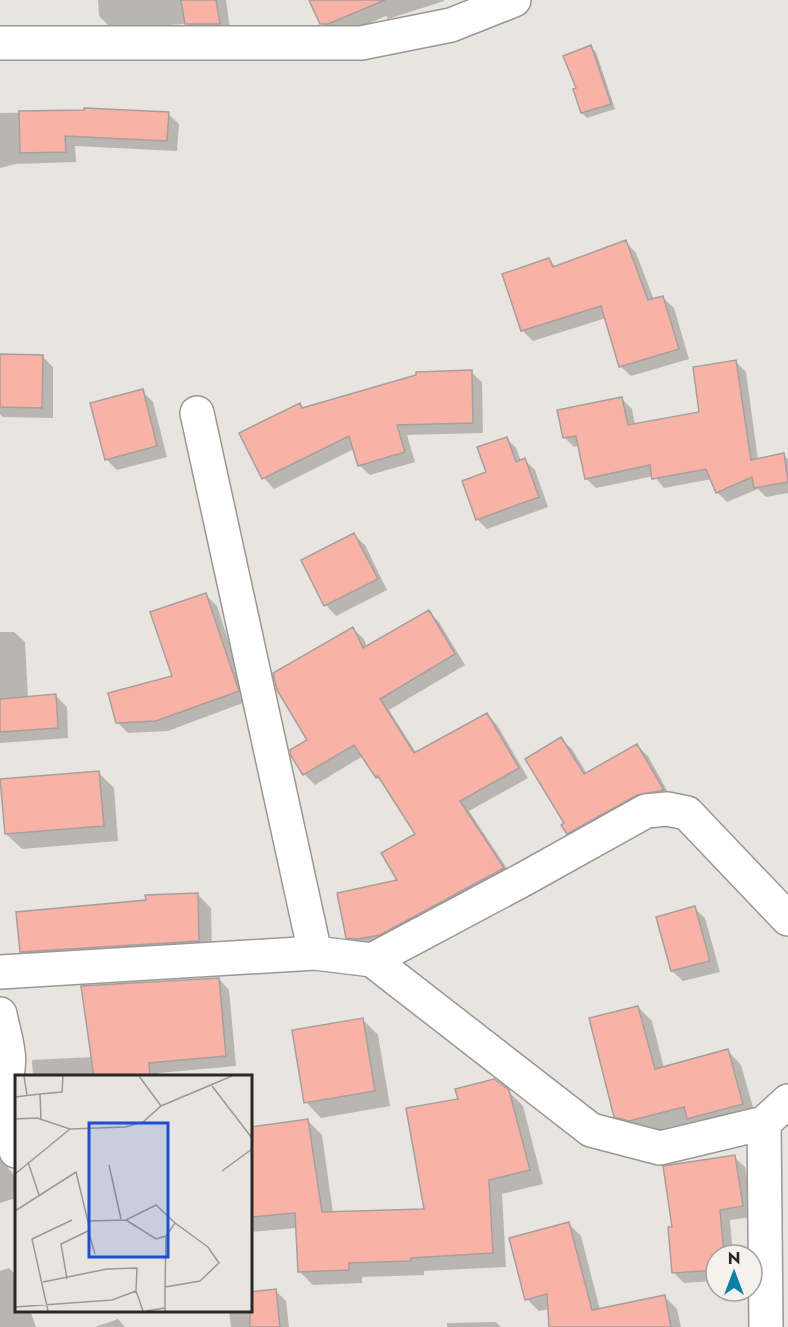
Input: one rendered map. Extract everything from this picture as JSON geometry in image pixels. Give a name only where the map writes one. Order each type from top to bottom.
[{"type":"street","points":[[0,43],[361,43],[451,25],[514,0]]},
{"type":"street","points":[[197,413],[315,953]]},
{"type":"street","points":[[372,960],[646,811],[667,809],[687,813],[788,919]]},
{"type":"street","points":[[0,972],[315,953],[372,960],[591,1130],[660,1148],[764,1123],[788,1101]]},
{"type":"street","points":[[0,1014],[10,1061],[8,1077],[0,1093],[15,1147]]},
{"type":"street","points":[[764,1123],[766,1327]]},
{"type":"building","points":[[181,0],[216,0],[220,24],[185,24]]},
{"type":"building","points":[[309,0],[385,0],[328,24],[320,24]]},
{"type":"building","points":[[591,45],[611,104],[581,113],[573,89],[576,88],[563,56]]},
{"type":"building","points":[[84,108],[169,112],[167,141],[65,136],[66,152],[20,153],[19,111],[84,110]]},
{"type":"building","points":[[626,240],[648,300],[663,296],[679,349],[619,367],[601,306],[521,331],[502,274],[549,258],[553,267]]},
{"type":"building","points":[[0,354],[43,355],[42,408],[0,407]]},
{"type":"building","points":[[736,360],[751,460],[784,453],[788,482],[754,488],[752,477],[716,493],[706,469],[652,479],[650,465],[585,479],[576,436],[563,438],[557,410],[622,397],[628,425],[699,412],[693,367]]},
{"type":"building","points":[[472,370],[473,423],[397,425],[405,452],[358,466],[349,436],[262,479],[239,433],[300,403],[302,408],[416,375],[416,372]]},
{"type":"building","points":[[143,389],[157,446],[105,460],[90,403]]},
{"type":"building","points":[[507,437],[516,462],[525,458],[539,497],[476,520],[462,481],[486,472],[477,447]]},
{"type":"building","points":[[354,533],[378,579],[324,606],[301,560]]},
{"type":"building","points":[[206,593],[239,691],[156,721],[116,723],[108,693],[172,676],[150,612]]},
{"type":"building","points":[[429,610],[455,654],[380,699],[414,753],[487,713],[519,768],[460,801],[504,868],[380,935],[357,939],[346,938],[337,893],[397,880],[381,853],[415,834],[378,776],[376,778],[354,745],[303,775],[291,756],[290,750],[307,740],[277,690],[273,673],[353,627],[363,648]]},
{"type":"building","points":[[56,694],[58,728],[0,732],[0,699]]},
{"type":"building","points":[[561,737],[584,774],[637,744],[664,790],[637,795],[567,834],[561,825],[564,823],[525,759]]},
{"type":"building","points":[[99,771],[104,826],[5,834],[0,779]]},
{"type":"building","points":[[198,893],[199,941],[20,952],[16,912],[146,900],[145,895]]},
{"type":"building","points":[[695,906],[710,961],[671,971],[656,917]]},
{"type":"building","points":[[219,978],[226,1056],[149,1063],[150,1075],[94,1075],[81,986]]},
{"type":"building","points":[[638,1006],[655,1069],[728,1049],[743,1104],[687,1119],[684,1107],[629,1121],[614,1117],[589,1018]]},
{"type":"building","points":[[363,1018],[375,1091],[304,1103],[292,1030]]},
{"type":"building","points":[[494,1079],[509,1090],[530,1170],[489,1180],[493,1253],[411,1258],[411,1261],[349,1263],[349,1270],[298,1272],[295,1213],[252,1217],[252,1127],[308,1119],[322,1212],[424,1209],[406,1108],[458,1099],[455,1089]]},
{"type":"building","points":[[735,1155],[743,1206],[720,1210],[723,1243],[704,1243],[704,1271],[672,1273],[668,1227],[672,1227],[663,1166]]},
{"type":"building","points":[[569,1222],[592,1310],[665,1295],[671,1327],[549,1327],[547,1294],[525,1300],[509,1238]]},
{"type":"building","points":[[276,1289],[280,1327],[250,1327],[252,1292]]}]
